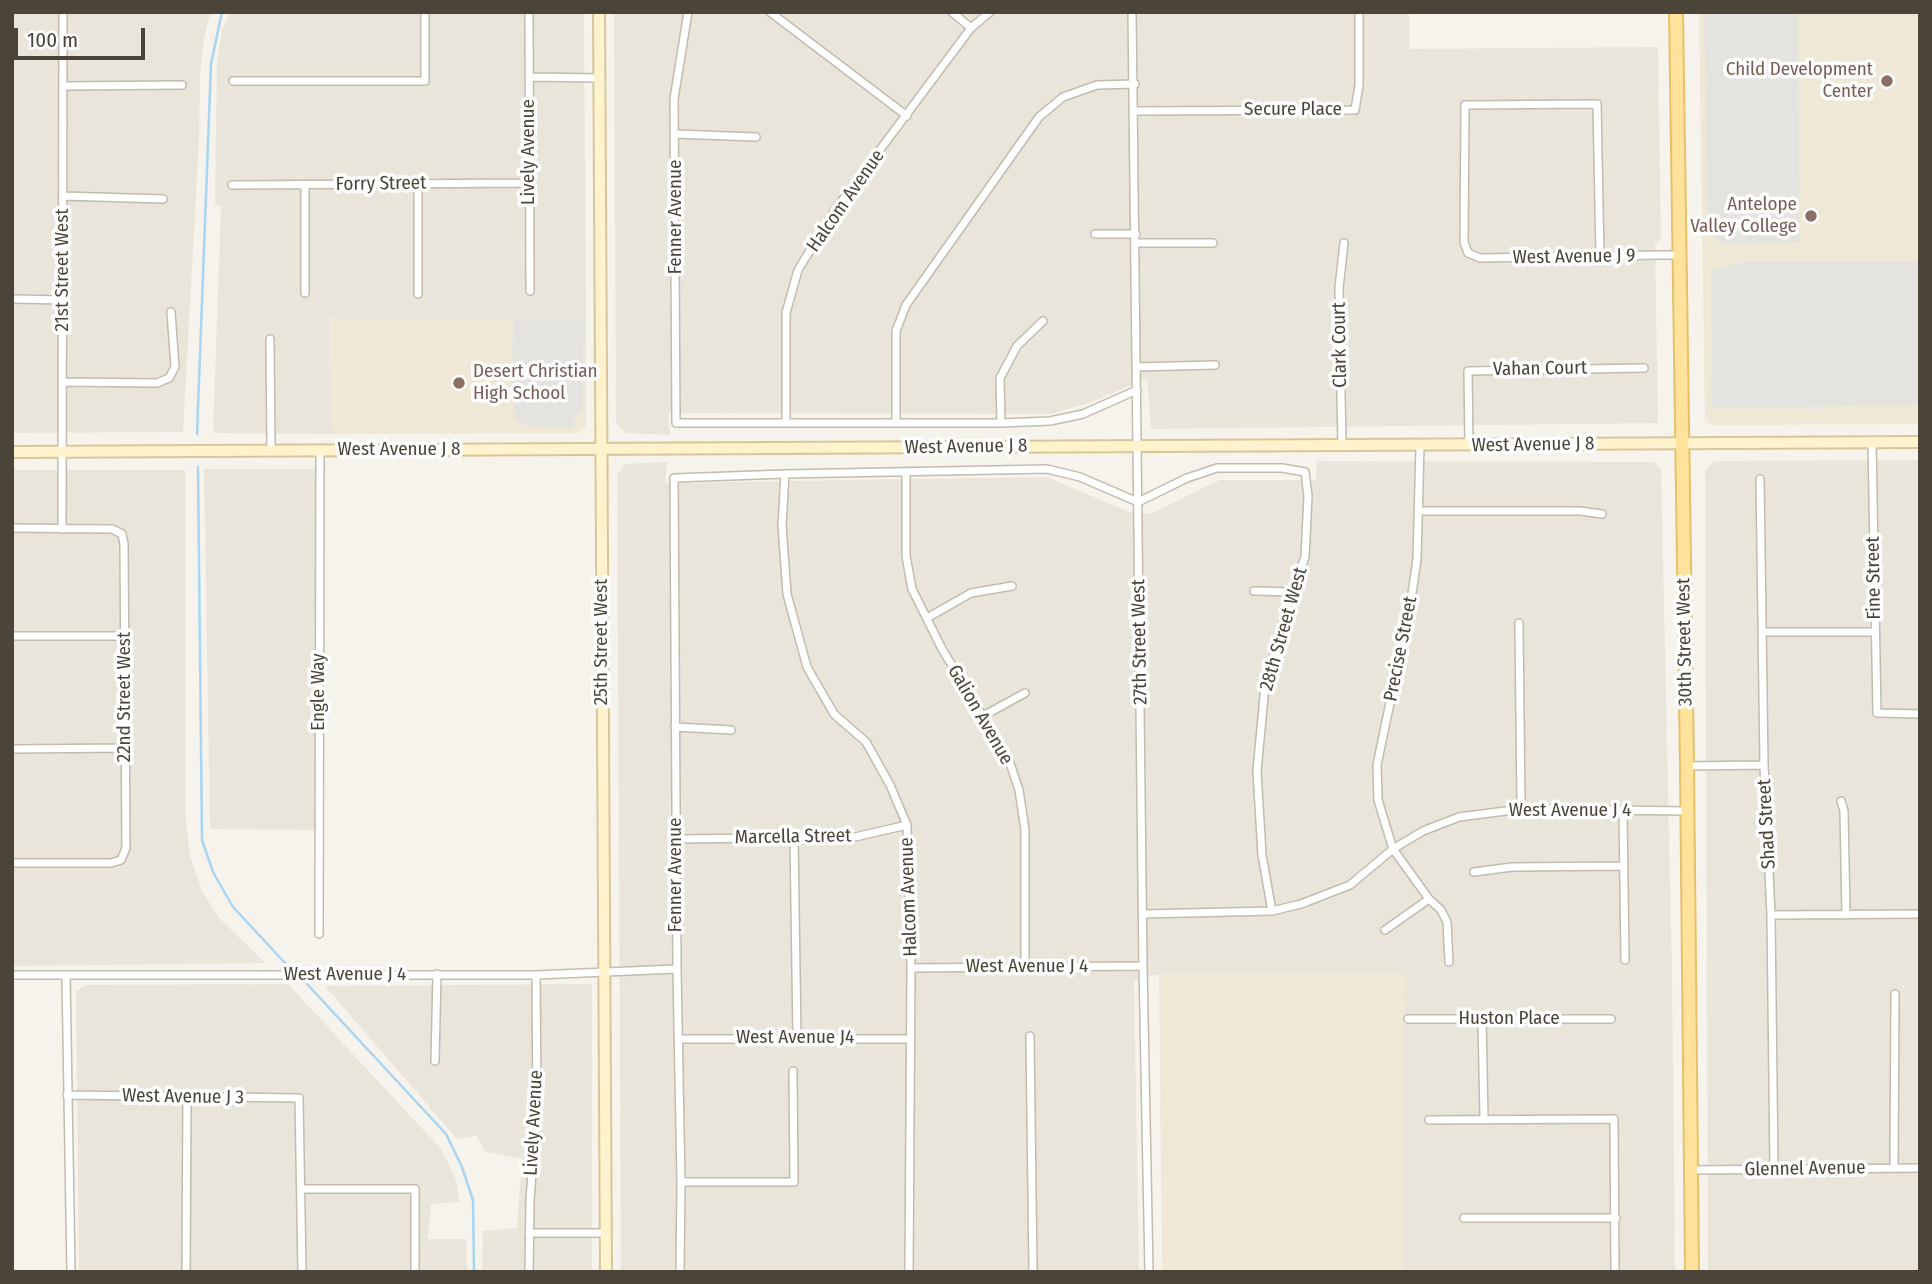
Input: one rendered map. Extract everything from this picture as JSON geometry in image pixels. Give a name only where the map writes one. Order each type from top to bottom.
[{"type":"main road","name":"30th Street West","points":[[1676,12],[1692,1272]]},
{"type":"street","name":"21st Street West","points":[[62,529],[63,12]]},
{"type":"street","points":[[233,81],[425,81],[425,12]]},
{"type":"street","name":"Lively Avenue","points":[[529,12],[530,291]]},
{"type":"street","name":"25th Street West","points":[[599,12],[606,1272]]},
{"type":"street","name":"Fenner Avenue","points":[[688,12],[674,99],[676,423],[786,423]]},
{"type":"street","points":[[770,12],[907,116]]},
{"type":"street","points":[[952,12],[971,28]]},
{"type":"street","name":"Halcom Avenue","points":[[786,423],[786,313],[798,270],[835,210],[971,28],[990,12]]},
{"type":"street","name":"27th Street West","points":[[1132,12],[1149,1272]]},
{"type":"street","name":"Secure Place","points":[[1134,111],[1355,110],[1359,85],[1359,12]]},
{"type":"street","points":[[529,77],[600,78]]},
{"type":"street","points":[[896,422],[896,331],[906,305],[1039,117],[1063,97],[1097,85],[1135,84]]},
{"type":"street","points":[[64,86],[182,85]]},
{"type":"street","name":"West Avenue J 9","points":[[1600,256],[1597,104],[1465,105],[1464,242],[1468,253],[1480,258],[1680,255]]},
{"type":"street","points":[[676,134],[756,136]]},
{"type":"street","points":[[418,183],[418,294]]},
{"type":"street","name":"Forry Street","points":[[232,185],[529,183]]},
{"type":"street","points":[[305,185],[305,293]]},
{"type":"street","points":[[63,196],[163,198]]},
{"type":"street","points":[[1095,234],[1136,234]]},
{"type":"street","points":[[1136,243],[1213,243]]},
{"type":"street","name":"Clark Court","points":[[1342,446],[1339,288],[1344,243]]},
{"type":"street","points":[[12,299],[64,300]]},
{"type":"street","points":[[64,382],[157,383],[169,378],[174,367],[171,312]]},
{"type":"street","points":[[1001,423],[1000,379],[1017,346],[1043,321]]},
{"type":"street","points":[[270,339],[271,450]]},
{"type":"street","points":[[1137,367],[1215,365]]},
{"type":"street","name":"Vahan Court","points":[[1469,446],[1468,371],[1644,368]]},
{"type":"street","points":[[786,423],[1050,421],[1083,414],[1137,390]]},
{"type":"street","name":"Fine Street","points":[[1872,442],[1877,713],[1920,714]]},
{"type":"street","name":"West Avenue J 8","points":[[12,452],[1920,442]]},
{"type":"street","name":"Precise Street","points":[[1420,446],[1418,559],[1377,765],[1378,800],[1393,849],[1429,899],[1441,910],[1447,922],[1449,962]]},
{"type":"street","name":"Engle Way","points":[[318,934],[320,450]]},
{"type":"street","name":"28th Street West","points":[[1138,502],[1186,478],[1217,468],[1282,468],[1305,472],[1308,496],[1305,557],[1265,686],[1258,771],[1262,855],[1272,911]]},
{"type":"street","points":[[785,474],[1047,469],[1080,477],[1138,502]]},
{"type":"street","name":"Galion Avenue","points":[[906,472],[906,556],[912,589],[942,649],[1009,760],[1019,790],[1025,830],[1025,967]]},
{"type":"street","name":"Fenner Avenue","points":[[680,1272],[674,478],[785,474]]},
{"type":"street","name":"Halcom Avenue","points":[[785,474],[782,525],[788,594],[807,667],[834,714],[866,742],[890,785],[907,825],[911,968],[909,1272]]},
{"type":"street","name":"Shad Street","points":[[1760,479],[1765,765],[1771,915],[1774,1169]]},
{"type":"street","points":[[1419,511],[1580,511],[1602,514]]},
{"type":"street","points":[[12,528],[62,529]]},
{"type":"street","name":"22nd Street West","points":[[12,863],[111,863],[121,860],[126,848],[122,534],[112,529],[62,529]]},
{"type":"street","points":[[927,618],[971,593],[1012,586]]},
{"type":"street","points":[[1254,591],[1292,592]]},
{"type":"street","points":[[1519,623],[1521,809]]},
{"type":"street","points":[[1762,632],[1875,632]]},
{"type":"street","points":[[12,636],[125,636]]},
{"type":"street","points":[[983,716],[1025,693]]},
{"type":"street","points":[[675,727],[731,730]]},
{"type":"street","points":[[12,749],[125,748]]},
{"type":"street","points":[[1687,766],[1765,765]]},
{"type":"street","points":[[1841,801],[1844,811],[1846,915]]},
{"type":"street","name":"West Avenue J 4","points":[[1143,914],[1272,911],[1301,904],[1350,885],[1393,849],[1423,831],[1459,817],[1521,809],[1688,811]]},
{"type":"street","points":[[1623,811],[1625,960]]},
{"type":"street","name":"Marcella Street","points":[[677,839],[855,837],[907,825]]},
{"type":"street","points":[[794,838],[797,1037]]},
{"type":"street","points":[[1474,872],[1511,867],[1624,866]]},
{"type":"street","points":[[1385,930],[1429,899]]},
{"type":"street","points":[[1771,915],[1920,914]]},
{"type":"street","name":"West Avenue J 4","points":[[911,968],[1143,966]]},
{"type":"street","name":"West Avenue J 4","points":[[12,975],[536,975],[677,969]]},
{"type":"street","points":[[435,1060],[437,974]]},
{"type":"street","points":[[66,975],[71,1272]]},
{"type":"street","name":"Lively Avenue","points":[[529,1272],[528,1233],[537,1107],[536,975]]},
{"type":"street","points":[[1894,1168],[1895,994]]},
{"type":"street","name":"Huston Place","points":[[1408,1019],[1611,1019]]},
{"type":"street","points":[[1482,1019],[1484,1118]]},
{"type":"street","points":[[1030,1035],[1033,1272]]},
{"type":"street","name":"West Avenue J4","points":[[678,1039],[911,1039]]},
{"type":"street","points":[[681,1182],[794,1182],[793,1071]]},
{"type":"street","name":"West Avenue J 3","points":[[67,1096],[299,1098],[302,1189]]},
{"type":"street","points":[[187,1097],[187,1272]]},
{"type":"street","points":[[1429,1120],[1614,1119],[1615,1272]]},
{"type":"street","name":"Glennel Avenue","points":[[1691,1170],[1920,1168]]},
{"type":"street","points":[[302,1272],[302,1189],[415,1189],[415,1272]]},
{"type":"street","points":[[1464,1217],[1616,1218]]},
{"type":"street","points":[[528,1233],[605,1233]]},
{"type":"shaded area","points":[[12,12],[211,12],[204,38],[200,75],[199,141],[183,432],[12,433]]},
{"type":"shaded area","points":[[230,12],[584,12],[586,319],[330,319],[332,434],[213,433],[221,206],[215,205],[217,63],[222,31]]},
{"type":"shaded area","points":[[614,12],[1409,12],[1409,49],[1658,47],[1661,239],[1655,245],[1658,423],[1151,429],[1147,378],[1092,402],[1050,414],[668,413],[670,435],[626,433],[616,423]]},
{"type":"shaded area","name":"Antelope Valley College","points":[[1699,12],[1920,12],[1920,424],[1712,425],[1705,420]]},
{"type":"shaded area","points":[[1704,12],[1798,12],[1800,242],[1720,243],[1716,236],[1708,236]]},
{"type":"shaded area","points":[[1743,262],[1920,262],[1920,405],[1712,408],[1711,271]]},
{"type":"shaded area","name":"Desert Christian High School","points":[[330,319],[586,319],[586,426],[578,433],[332,434]]},
{"type":"shaded area","points":[[514,319],[586,319],[586,341],[583,343],[583,411],[576,415],[572,428],[528,426],[515,419],[512,342]]},
{"type":"shaded area","points":[[1920,460],[1920,1272],[1708,1272],[1705,471],[1714,461]]},
{"type":"shaded area","points":[[1317,461],[1654,462],[1661,469],[1672,973],[1675,1272],[1404,1272],[1404,973],[1159,974],[1134,981],[1139,1272],[621,1272],[617,475],[626,464],[667,462],[665,483],[1047,477],[1129,512],[1150,514],[1220,480],[1316,480]]},
{"type":"shaded area","points":[[204,469],[315,469],[317,830],[210,829]]},
{"type":"shaded area","points":[[12,470],[185,470],[185,813],[190,856],[202,891],[219,918],[265,963],[12,966]]},
{"type":"shaded area","points":[[1405,973],[1404,1272],[1162,1272],[1159,974]]},
{"type":"shaded area","points":[[288,984],[441,1149],[456,1180],[459,1202],[431,1204],[428,1239],[466,1239],[467,1272],[79,1272],[76,991],[86,985]]},
{"type":"shaded area","points":[[592,984],[592,1272],[482,1272],[483,1231],[517,1228],[522,1159],[484,1151],[477,1136],[457,1139],[325,986]]},
{"type":"waterway","points":[[197,434],[211,64],[222,12]]},
{"type":"waterway","points":[[198,467],[202,840],[213,872],[233,907],[286,964]]},
{"type":"waterway","points":[[307,984],[446,1134],[462,1167],[473,1200],[474,1272]]},
{"type":"place","name":"Child Development Center","points":[[1887,81]]},
{"type":"place","name":"Antelope Valley College","points":[[1811,216]]},
{"type":"place","name":"Desert Christian High School","points":[[459,383]]}]
